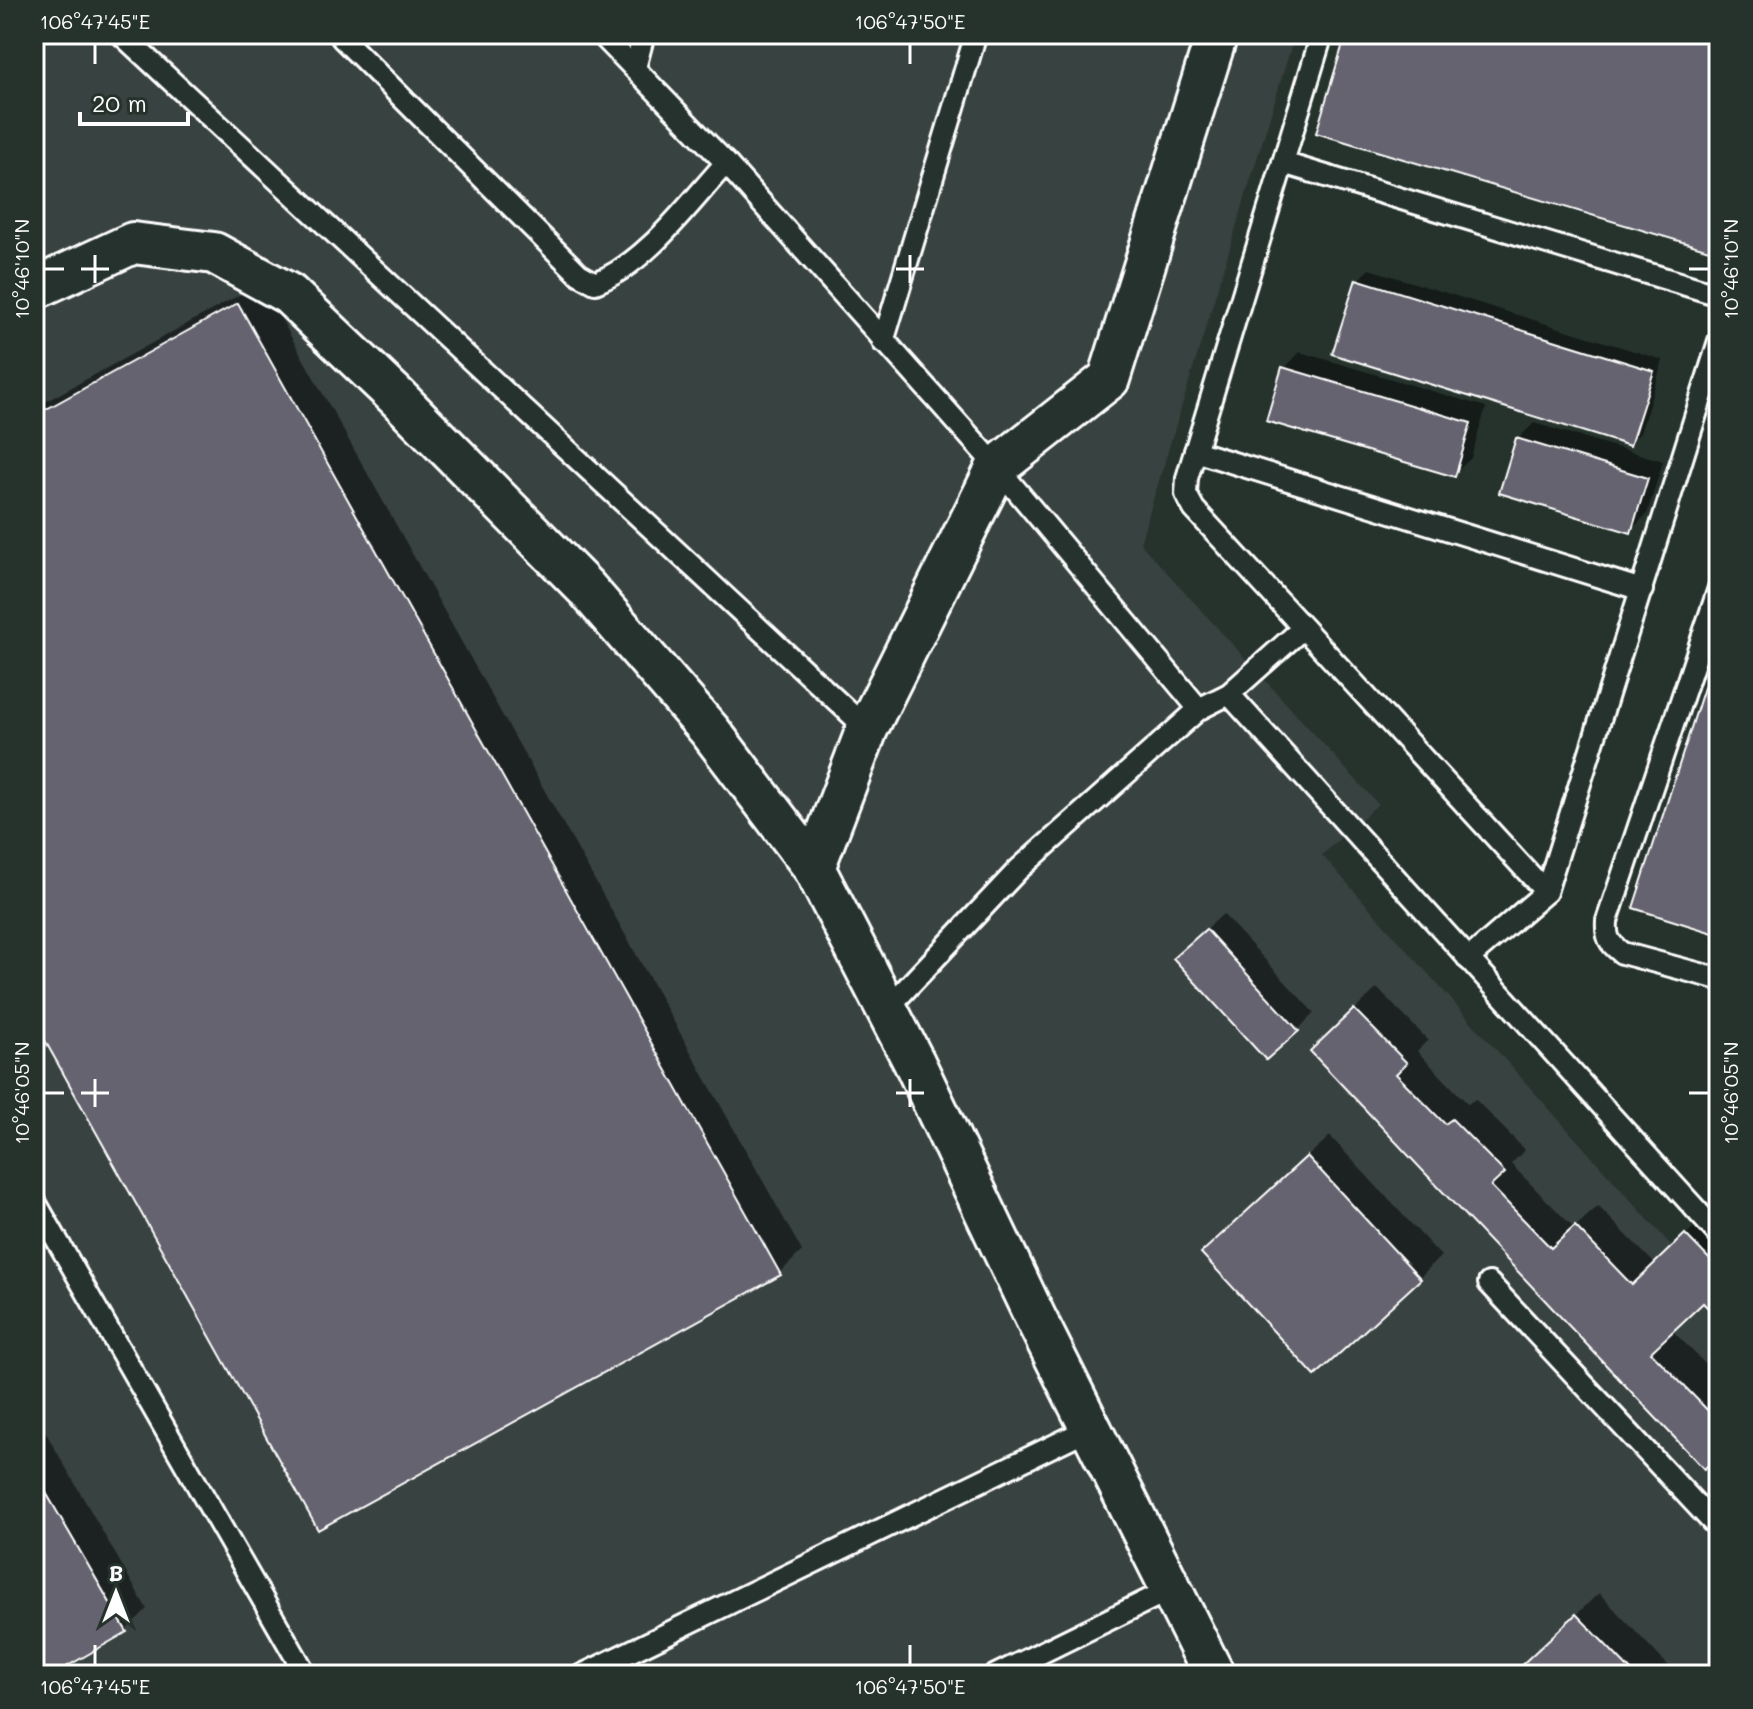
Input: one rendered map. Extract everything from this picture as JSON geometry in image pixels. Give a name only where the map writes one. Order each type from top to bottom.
[{"type":"street","points":[[814,868],[867,729],[997,467],[1109,379],[1217,34]]},
{"type":"street","points":[[34,289],[133,243],[214,253],[289,294],[397,397],[586,588],[710,731],[814,868],[887,1009],[1090,1428],[1214,1675]]},
{"type":"lane","points":[[121,34],[867,729]]},
{"type":"lane","points":[[601,34],[726,163],[997,467],[1199,709]]},
{"type":"lane","points":[[635,68],[644,34]]},
{"type":"lane","points":[[883,342],[976,34]]},
{"type":"lane","points":[[1322,34],[1195,451],[1186,494],[1194,509],[1546,892]]},
{"type":"lane","points":[[342,38],[579,274],[595,283],[612,277],[643,253],[726,163]]},
{"type":"lane","points":[[1283,163],[1719,295]]},
{"type":"lane","points":[[1468,959],[1546,892],[1719,341]]},
{"type":"lane","points":[[1195,451],[1642,590]]},
{"type":"lane","points":[[1719,588],[1607,921],[1606,936],[1622,953],[1719,979]]},
{"type":"lane","points":[[887,1009],[1018,870],[1199,709],[1229,694],[1303,628]]},
{"type":"lane","points":[[1229,694],[1719,1235]]},
{"type":"lane","points":[[34,1200],[306,1675]]},
{"type":"lane","points":[[1489,1283],[1719,1529]]},
{"type":"lane","points":[[582,1675],[1090,1428]]},
{"type":"lane","points":[[996,1675],[1171,1589]]},
{"type":"shaded area","points":[[34,34],[1295,34],[1140,543],[1378,804],[1322,855],[1719,1299],[1719,1675],[34,1675]]},
{"type":"building","points":[[1346,34],[1719,34],[1719,253],[1316,133]]},
{"type":"building","points":[[1356,279],[1654,371],[1630,446],[1332,354]]},
{"type":"building","points":[[238,303],[781,1275],[318,1530],[34,1021],[34,416]]},
{"type":"building","points":[[1282,367],[1471,423],[1455,477],[1266,421]]},
{"type":"building","points":[[1516,438],[1648,478],[1631,533],[1499,493]]},
{"type":"building","points":[[1719,641],[1719,935],[1633,908]]},
{"type":"building","points":[[1206,929],[1299,1031],[1266,1060],[1173,958]]},
{"type":"building","points":[[1354,1009],[1407,1063],[1396,1074],[1445,1124],[1452,1119],[1505,1173],[1491,1186],[1551,1248],[1575,1226],[1632,1285],[1685,1234],[1719,1269],[1719,1319],[1703,1303],[1651,1352],[1719,1422],[1719,1456],[1704,1469],[1310,1051]]},
{"type":"building","points":[[1307,1156],[1421,1279],[1315,1376],[1201,1253]]},
{"type":"building","points":[[34,1472],[127,1632],[52,1675],[34,1675]]},
{"type":"building","points":[[1576,1614],[1635,1675],[1511,1675]]}]
